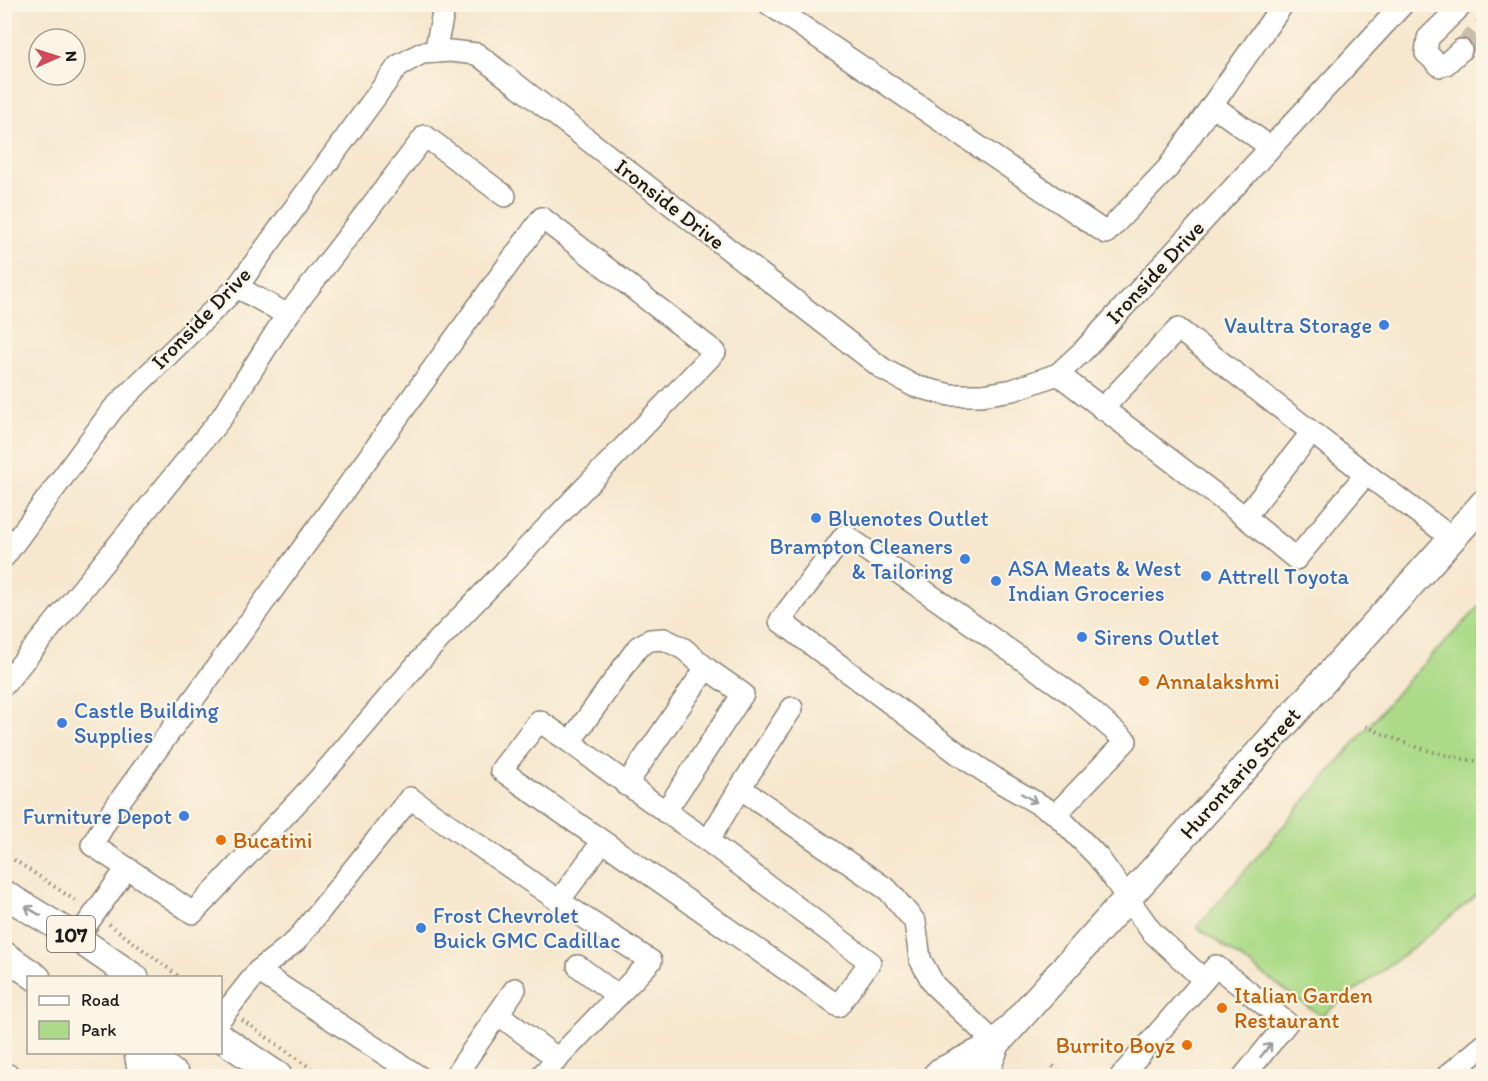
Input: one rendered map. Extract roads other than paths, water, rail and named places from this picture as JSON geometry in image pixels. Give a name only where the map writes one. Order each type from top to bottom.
[{"type":"main road","name":"Hurontario Street","points":[[936,1077],[940,1072],[996,1044],[1484,502]]},
{"type":"main road","name":"107","points":[[4,894],[77,938],[132,976]]},
{"type":"main road","name":"107","points":[[4,956],[34,976]]},
{"type":"main road","points":[[222,1038],[278,1077]]},
{"type":"main road","name":"Hurontario Street","points":[[984,1077],[996,1044]]},
{"type":"main road","points":[[146,1054],[176,1077]]},
{"type":"street","points":[[435,52],[445,4]]},
{"type":"street","points":[[769,4],[1106,233],[1168,168],[1283,4]]},
{"type":"street","name":"Ironside Drive","points":[[4,557],[113,409],[237,287],[398,66],[422,53],[450,51],[477,54],[883,369],[914,386],[950,394],[982,395],[1013,390],[1058,374],[1083,351],[1403,4]]},
{"type":"street","points":[[1461,50],[1446,64],[1440,66],[1426,53],[1428,38],[1463,4]]},
{"type":"street","points":[[1212,105],[1270,147]]},
{"type":"street","points":[[4,685],[222,417],[288,315],[425,136],[505,196]]},
{"type":"street","points":[[542,218],[715,352],[429,650],[318,780],[193,913],[127,868],[92,845],[111,813],[542,218]]},
{"type":"street","points":[[237,287],[288,315]]},
{"type":"street","points":[[1102,409],[1178,328],[1452,538]]},
{"type":"street","points":[[1058,374],[1245,516],[1296,559],[1366,474]]},
{"type":"street","points":[[1245,516],[1312,432]]},
{"type":"street","points":[[1056,814],[1126,741],[1073,695],[845,535],[780,621],[960,755],[1002,783],[1056,814],[1098,857],[1152,932],[1204,981]]},
{"type":"street","points":[[570,742],[638,647],[650,640],[664,639],[684,649],[743,694],[665,812]]},
{"type":"street","points":[[626,785],[706,668]]},
{"type":"street","points":[[708,841],[792,708]]},
{"type":"street","points":[[539,721],[626,785],[708,841],[870,962],[838,1006],[501,770],[539,721]]},
{"type":"street","points":[[740,788],[888,890],[915,922],[920,959],[934,985],[996,1044]]},
{"type":"street","points":[[224,1015],[258,971],[296,941],[410,798],[559,901],[651,961],[541,1077]]},
{"type":"street","points":[[559,901],[602,842]]},
{"type":"street","points":[[77,938],[127,868]]},
{"type":"street","points":[[578,966],[618,996]]},
{"type":"street","points":[[1121,1077],[1216,966],[1287,1023],[1244,1077]]},
{"type":"street","points":[[258,971],[417,1077]]},
{"type":"street","points":[[463,1073],[515,989]]},
{"type":"street","points":[[498,1014],[558,1059]]},
{"type":"street","points":[[1447,1077],[1484,1045]]},
{"type":"street","points":[[135,1054],[139,1077]]},
{"type":"street","points":[[4,1073],[10,1077]]},
{"type":"tunnel","points":[[1461,50],[1484,26]]},
{"type":"place","name":"Vaultra Storage","points":[[1384,325]]},
{"type":"place","name":"Bluenotes Outlet","points":[[816,518]]},
{"type":"place","name":"Brampton Cleaners & Tailoring","points":[[965,559]]},
{"type":"place","name":"Attrell Toyota","points":[[1206,576]]},
{"type":"place","name":"ASA Meats & West Indian Groceries","points":[[996,581]]},
{"type":"place","name":"Sirens Outlet","points":[[1082,637]]},
{"type":"place","name":"Annalakshmi","points":[[1144,681]]},
{"type":"place","name":"Castle Building Supplies","points":[[62,723]]},
{"type":"place","name":"Furniture Depot","points":[[184,816]]},
{"type":"place","name":"Bucatini","points":[[221,840]]},
{"type":"place","name":"Frost Chevrolet Buick GMC Cadillac","points":[[421,928]]},
{"type":"place","name":"Italian Garden Restaurant","points":[[1222,1008]]},
{"type":"place","name":"Burrito Boyz","points":[[1187,1045]]}]
